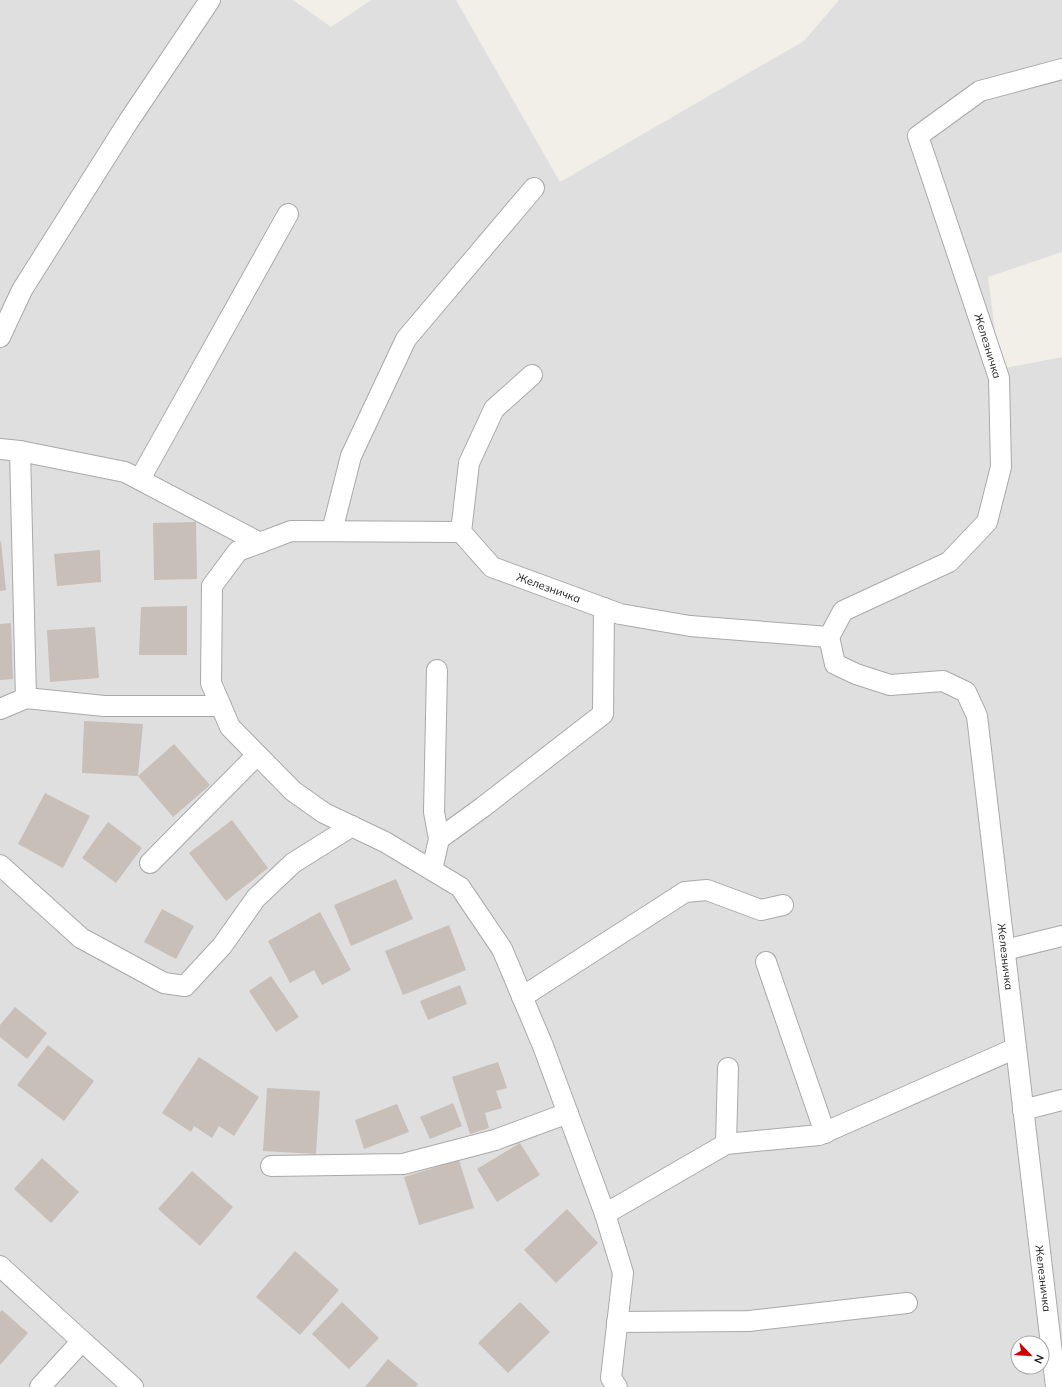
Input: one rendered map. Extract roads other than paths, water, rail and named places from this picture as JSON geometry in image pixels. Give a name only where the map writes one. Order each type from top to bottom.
[{"type":"street","points":[[0,337],[22,290],[128,122],[210,0]]},
{"type":"street","name":"Железничка","points":[[1056,1387],[977,716],[966,692],[943,681],[890,685],[856,674],[835,664],[829,638],[844,611],[949,562],[987,522],[1001,468],[999,378],[918,136],[980,91],[1062,69]]},
{"type":"street","points":[[332,531],[351,456],[406,339],[534,188]]},
{"type":"street","points":[[140,479],[288,214]]},
{"type":"street","points":[[532,375],[494,409],[470,462],[461,532],[291,531],[238,551],[212,586],[211,683],[230,727],[292,790],[324,813],[385,842],[460,887],[502,949],[543,1046],[605,1214],[623,1273],[611,1378],[617,1387]]},
{"type":"street","points":[[0,450],[20,451],[125,472],[260,542]]},
{"type":"street","points":[[20,451],[26,698]]},
{"type":"street","name":"Железничка","points":[[461,532],[492,568],[620,614],[690,626],[829,638]]},
{"type":"street","points":[[439,840],[603,714],[604,608]]},
{"type":"street","points":[[432,870],[439,840],[434,812],[437,670]]},
{"type":"street","points":[[0,710],[26,698],[104,706],[221,706]]},
{"type":"street","points":[[150,863],[257,755]]},
{"type":"street","points":[[0,865],[81,938],[164,983],[185,986],[222,946],[256,898],[293,863],[352,826]]},
{"type":"street","points":[[522,997],[685,892],[707,890],[761,910],[783,905]]},
{"type":"street","points":[[1005,950],[1062,936]]},
{"type":"street","points":[[766,962],[825,1133]]},
{"type":"street","points":[[605,1214],[726,1144],[819,1135],[1016,1048]]},
{"type":"street","points":[[726,1144],[728,1068]]},
{"type":"street","points":[[1023,1110],[1062,1100]]},
{"type":"street","points":[[271,1166],[403,1164],[495,1140],[568,1113]]},
{"type":"street","points":[[0,1266],[133,1387]]},
{"type":"street","points":[[617,1322],[749,1321],[907,1304]]},
{"type":"street","points":[[40,1387],[82,1341]]}]
